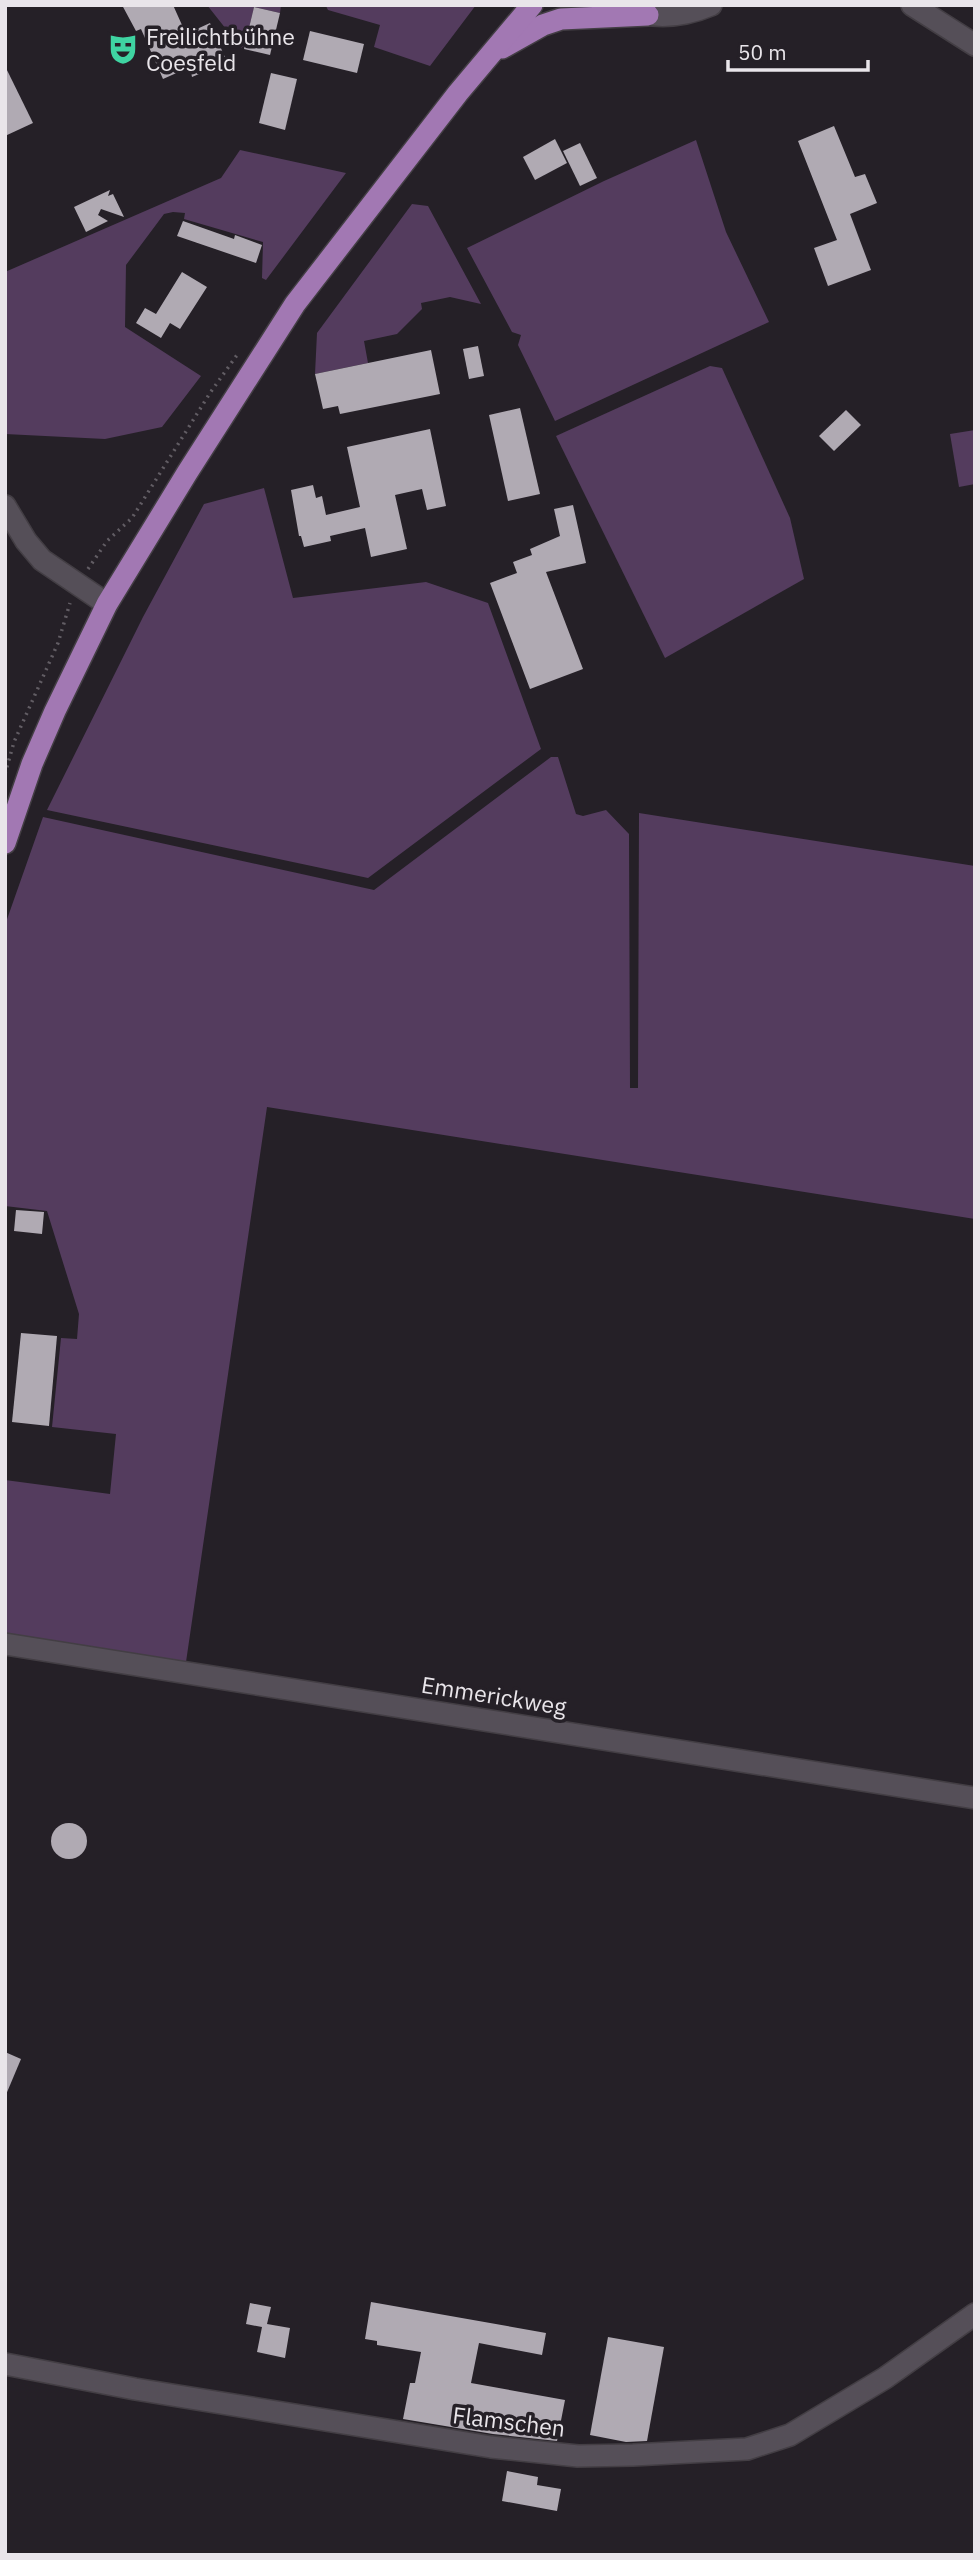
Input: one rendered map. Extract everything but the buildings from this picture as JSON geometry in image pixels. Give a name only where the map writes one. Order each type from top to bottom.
[{"type":"main road","points":[[5,842],[50,721],[107,604],[295,304],[407,158],[532,5]]},
{"type":"main road","points":[[491,54],[552,21],[580,17],[648,15]]},
{"type":"street","points":[[618,5],[634,13],[648,15],[682,14],[711,5]]},
{"type":"street","points":[[912,5],[975,45]]},
{"type":"street","points":[[5,506],[26,541],[43,560],[107,604]]},
{"type":"street","name":"Emmerickweg","points":[[5,1644],[975,1798]]},
{"type":"street","name":"Flamschen","points":[[5,2364],[135,2389],[491,2447],[578,2456],[633,2455],[747,2449],[790,2435],[885,2378],[975,2314]]},
{"type":"shaded area","points":[[207,5],[281,5],[280,13],[254,7],[245,45],[241,48]]},
{"type":"shaded area","points":[[476,5],[430,66],[374,47],[380,25],[328,10],[326,6]]},
{"type":"shaded area","points":[[696,140],[726,232],[769,322],[555,421],[518,345],[521,335],[512,332],[467,248],[604,181]]},
{"type":"shaded area","points":[[240,150],[346,173],[266,280],[262,278],[263,242],[184,219],[185,213],[164,214],[126,265],[125,327],[201,376],[162,427],[105,439],[5,434],[5,272],[221,178]]},
{"type":"shaded area","points":[[412,204],[428,206],[481,304],[450,297],[421,303],[422,309],[397,334],[364,341],[368,363],[315,374],[317,333]]},
{"type":"shaded area","points":[[710,366],[722,368],[790,518],[804,579],[665,658],[556,436]]},
{"type":"shaded area","points":[[975,430],[975,484],[959,487],[950,434]]},
{"type":"shaded area","points":[[264,488],[293,598],[426,582],[488,603],[541,749],[368,878],[47,810],[143,617],[204,504]]},
{"type":"shaded area","points":[[551,757],[558,757],[576,814],[583,816],[606,810],[629,834],[630,1088],[638,1088],[639,813],[975,866],[975,1219],[267,1107],[186,1662],[5,1634],[5,1480],[110,1494],[116,1434],[52,1427],[61,1338],[77,1339],[79,1314],[47,1211],[5,1206],[5,925],[43,817],[374,890]]},
{"type":"place","name":"Freilichtbühne Coesfeld","points":[[123,49]]}]
